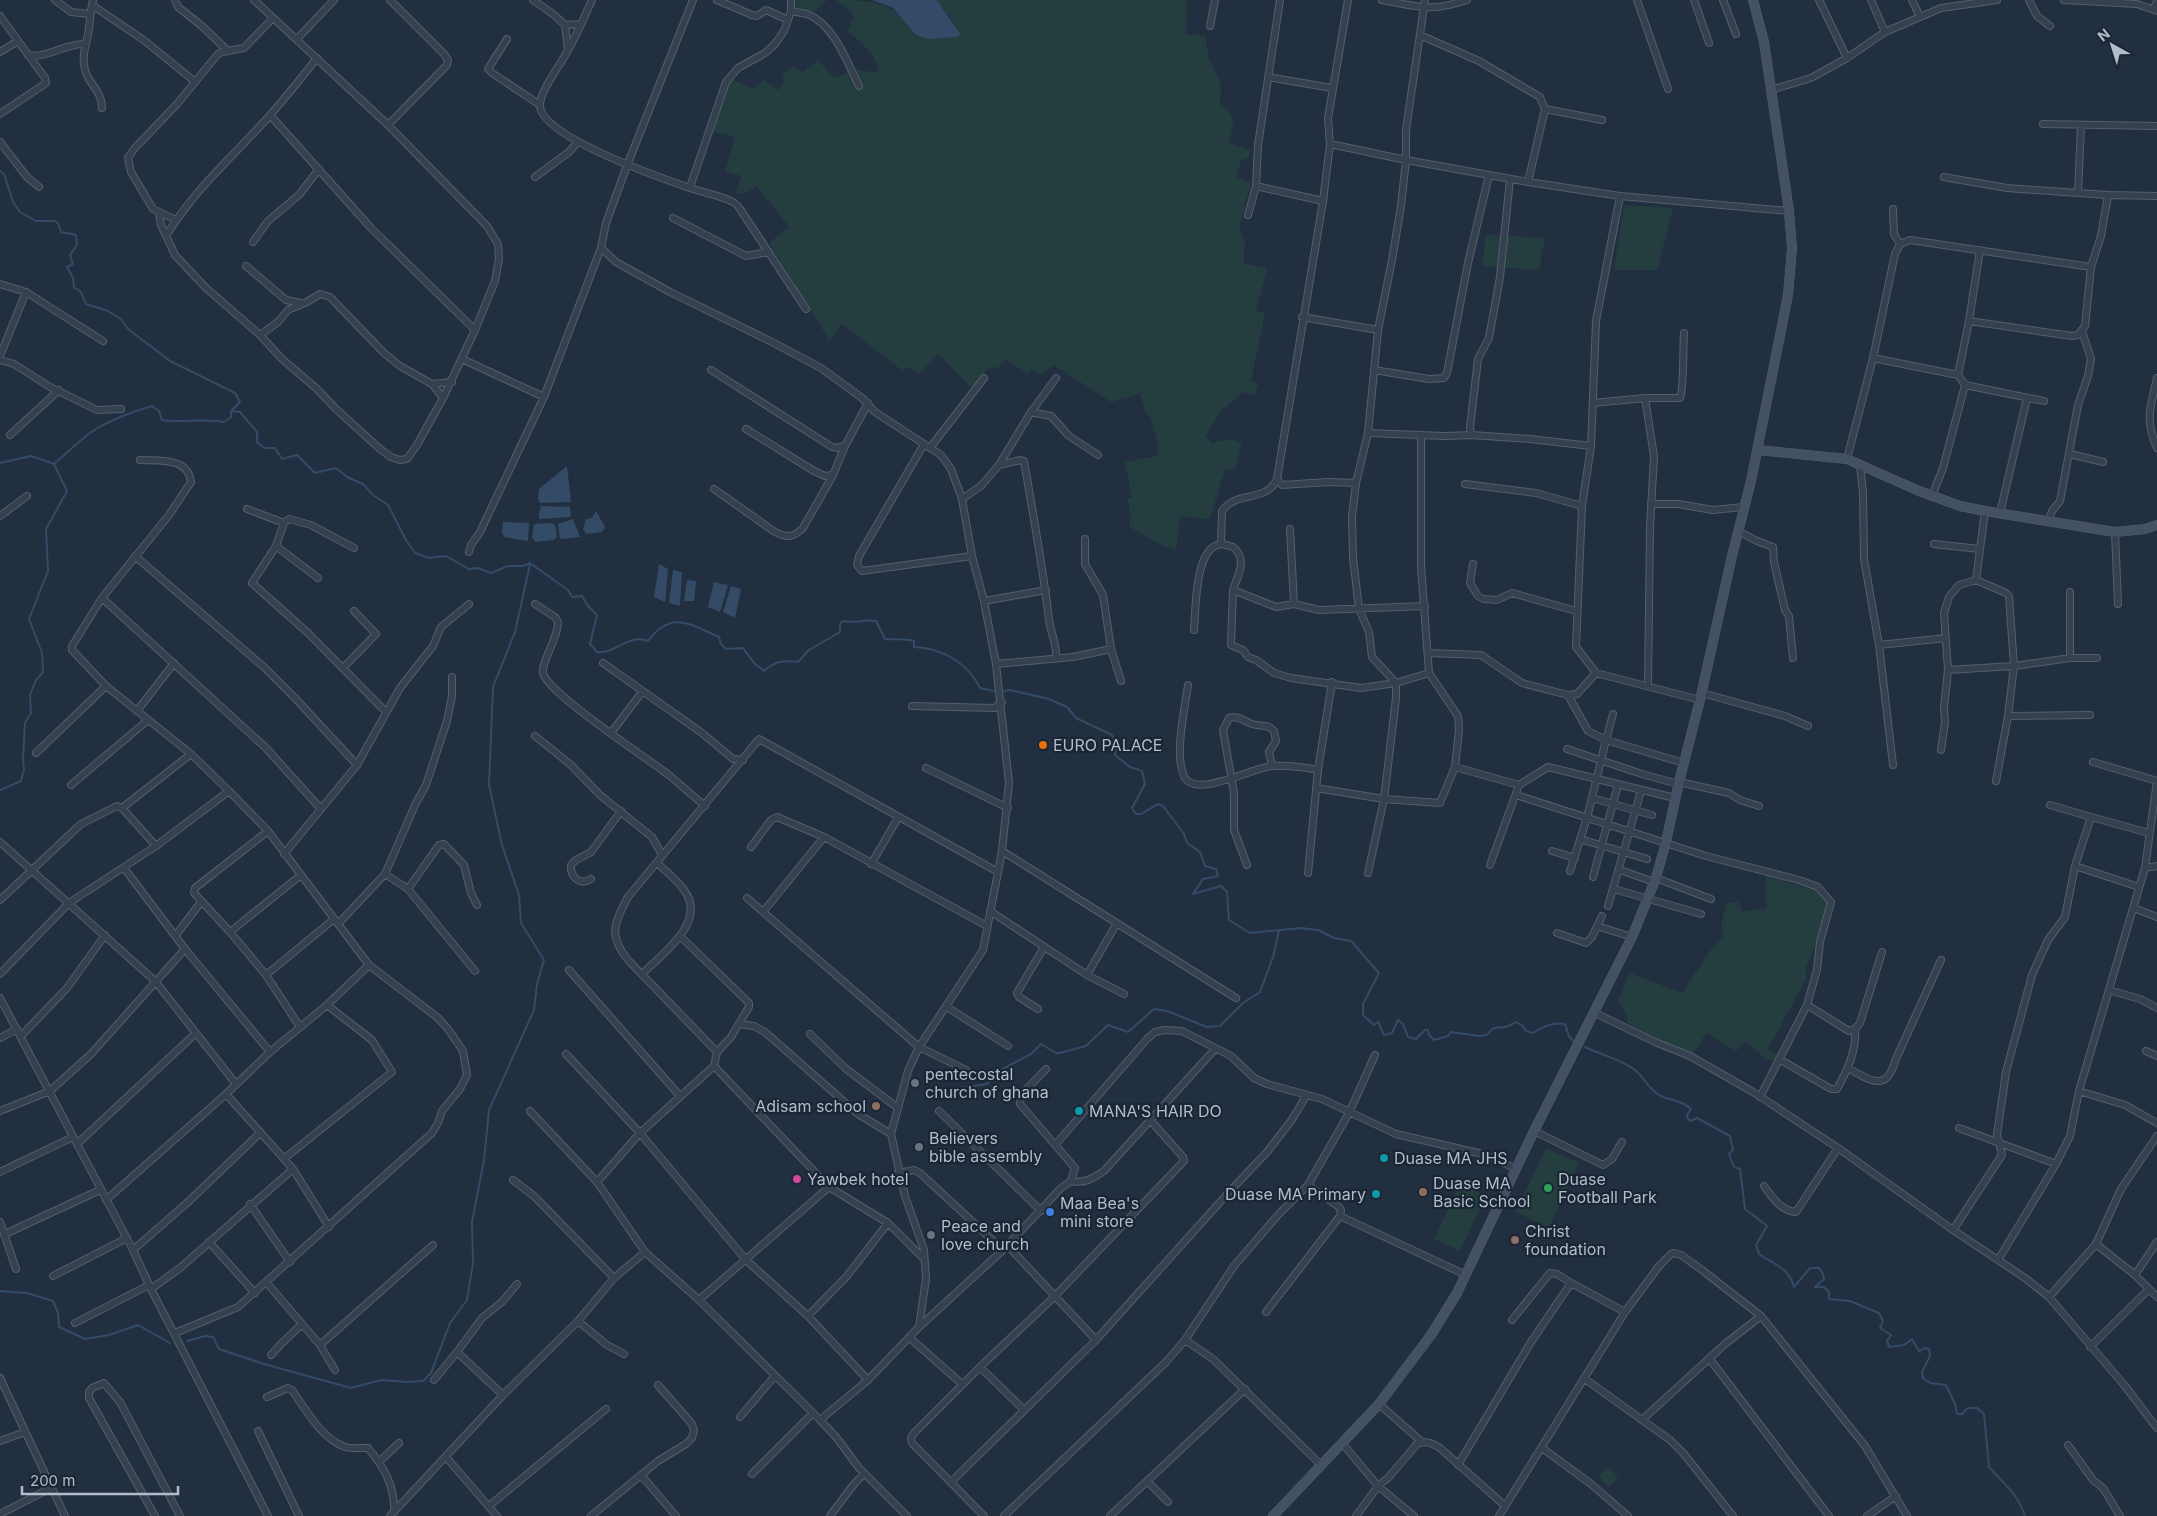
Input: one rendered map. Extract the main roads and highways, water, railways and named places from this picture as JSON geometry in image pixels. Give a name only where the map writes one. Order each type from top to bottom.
[{"type":"water","points":[[872,0],[937,0],[960,34],[957,37],[928,39],[916,35],[893,8]]},
{"type":"water","points":[[567,466],[571,502],[540,503],[538,499],[539,489]]},
{"type":"water","points":[[541,506],[570,507],[571,517],[539,519]]},
{"type":"water","points":[[596,511],[605,527],[602,532],[586,534],[583,529],[586,519],[592,518]]},
{"type":"water","points":[[573,519],[580,537],[560,539],[558,524]]},
{"type":"water","points":[[503,522],[529,523],[528,541],[504,537],[502,532]]},
{"type":"water","points":[[551,523],[555,525],[557,536],[554,540],[536,542],[532,538],[534,524]]},
{"type":"water","points":[[659,564],[668,569],[665,602],[654,597]]},
{"type":"water","points":[[673,570],[682,572],[680,606],[669,603]]},
{"type":"water","points":[[687,580],[696,581],[694,601],[684,601]]},
{"type":"water","points":[[714,582],[728,585],[720,612],[708,607]]},
{"type":"water","points":[[731,586],[741,589],[735,618],[723,612]]},
{"type":"waterway","points":[[0,171],[4,174],[13,202],[20,212],[36,221],[55,221],[58,223],[61,232],[76,235],[77,245],[70,255],[73,264],[67,267],[73,278],[74,287],[81,292],[86,304],[108,311],[121,319],[128,329],[170,361],[235,393],[240,402],[231,411],[231,417],[224,422],[209,420],[162,420],[159,411],[152,406],[136,411],[97,428],[54,464]]},
{"type":"waterway","points":[[231,411],[240,412],[257,432],[257,442],[264,448],[275,448],[282,459],[297,455],[315,473],[336,468],[347,477],[363,484],[373,495],[388,505],[415,553],[429,558],[446,556],[469,569],[478,568],[491,573],[508,566],[523,566],[530,563],[568,590],[572,597],[582,596],[597,615],[590,644],[597,652],[610,650],[629,641],[641,639],[648,641],[665,625],[682,622],[719,637],[721,644],[726,649],[743,648],[754,663],[764,671],[779,662],[798,662],[809,650],[840,632],[840,624],[843,621],[876,621],[885,639],[911,640],[914,641],[914,647],[934,650],[953,658],[969,671],[980,688],[998,692],[1010,690],[1049,699],[1067,707],[1076,718],[1112,735],[1116,747],[1115,755],[1130,767],[1142,771],[1145,784],[1132,808],[1136,814],[1141,814],[1158,804],[1163,806],[1184,834],[1187,843],[1200,852],[1205,866],[1216,869],[1218,876],[1203,879],[1193,894],[1221,886],[1227,892],[1229,920],[1250,933],[1301,928],[1318,930],[1334,938],[1351,941],[1379,973],[1363,1004],[1363,1015],[1374,1025],[1378,1022],[1384,1035],[1392,1033],[1398,1020],[1403,1024],[1408,1037],[1416,1039],[1425,1030],[1428,1030],[1429,1035],[1434,1040],[1448,1036],[1451,1032],[1479,1036],[1487,1035],[1493,1029],[1506,1027],[1516,1022],[1523,1026],[1526,1031],[1533,1033],[1548,1025],[1565,1024],[1569,1036],[1575,1043]]},
{"type":"waterway","points":[[0,463],[31,456],[54,464],[67,491],[46,529],[48,571],[29,619],[42,653],[43,672],[36,680],[30,695],[31,713],[25,723],[24,770],[21,781],[0,790]]},
{"type":"waterway","points":[[187,1341],[205,1336],[213,1337],[219,1349],[264,1364],[351,1388],[381,1380],[423,1381],[431,1373],[450,1323],[467,1300],[473,1263],[472,1222],[484,1160],[489,1110],[534,1010],[537,984],[544,960],[521,923],[519,895],[502,845],[489,785],[493,687],[515,632],[530,564]]},
{"type":"waterway","points":[[962,1088],[987,1084],[999,1071],[1031,1054],[1041,1044],[1056,1053],[1060,1053],[1086,1046],[1108,1025],[1128,1032],[1154,1009],[1167,1011],[1207,1027],[1220,1026],[1243,1003],[1260,992],[1273,957],[1279,931]]},
{"type":"waterway","points":[[1585,1047],[1629,1066],[1659,1095],[1688,1106],[1691,1109],[1687,1115],[1691,1121],[1697,1118],[1730,1136],[1733,1150],[1729,1154],[1734,1167],[1740,1169],[1745,1209],[1767,1226],[1756,1245],[1759,1254],[1785,1271],[1789,1275],[1794,1287],[1810,1268],[1819,1268],[1824,1279],[1815,1287],[1824,1287],[1829,1292],[1829,1299],[1850,1301],[1879,1313],[1883,1321],[1880,1328],[1891,1335],[1887,1341],[1889,1347],[1904,1345],[1912,1339],[1919,1351],[1925,1348],[1929,1349],[1930,1356],[1922,1372],[1923,1378],[1930,1383],[1946,1385],[1955,1404],[1957,1414],[1962,1414],[1968,1408],[1977,1408],[1984,1414],[1989,1467],[2019,1501],[2025,1516]]},
{"type":"waterway","points":[[0,1291],[27,1293],[53,1301],[58,1313],[59,1327],[85,1339],[109,1335],[138,1325],[170,1343]]},
{"type":"place","name":"EURO PALACE","points":[[1043,745]]},
{"type":"place","name":"pentecostal church of ghana","points":[[915,1083]]},
{"type":"place","name":"Adisam school","points":[[876,1106]]},
{"type":"place","name":"MANA'S HAIR DO","points":[[1079,1111]]},
{"type":"place","name":"Believers bible assembly","points":[[919,1147]]},
{"type":"place","name":"Duase MA JHS","points":[[1384,1158]]},
{"type":"place","name":"Yawbek hotel","points":[[797,1179]]},
{"type":"place","name":"Duase Football Park","points":[[1548,1188]]},
{"type":"place","name":"Duase MA Basic School","points":[[1423,1192]]},
{"type":"place","name":"Duase MA Primary","points":[[1376,1194]]},
{"type":"place","name":"Maa Bea's mini store","points":[[1050,1212]]},
{"type":"place","name":"Peace and love church","points":[[931,1235]]},
{"type":"place","name":"Christ foundation","points":[[1515,1240]]}]
